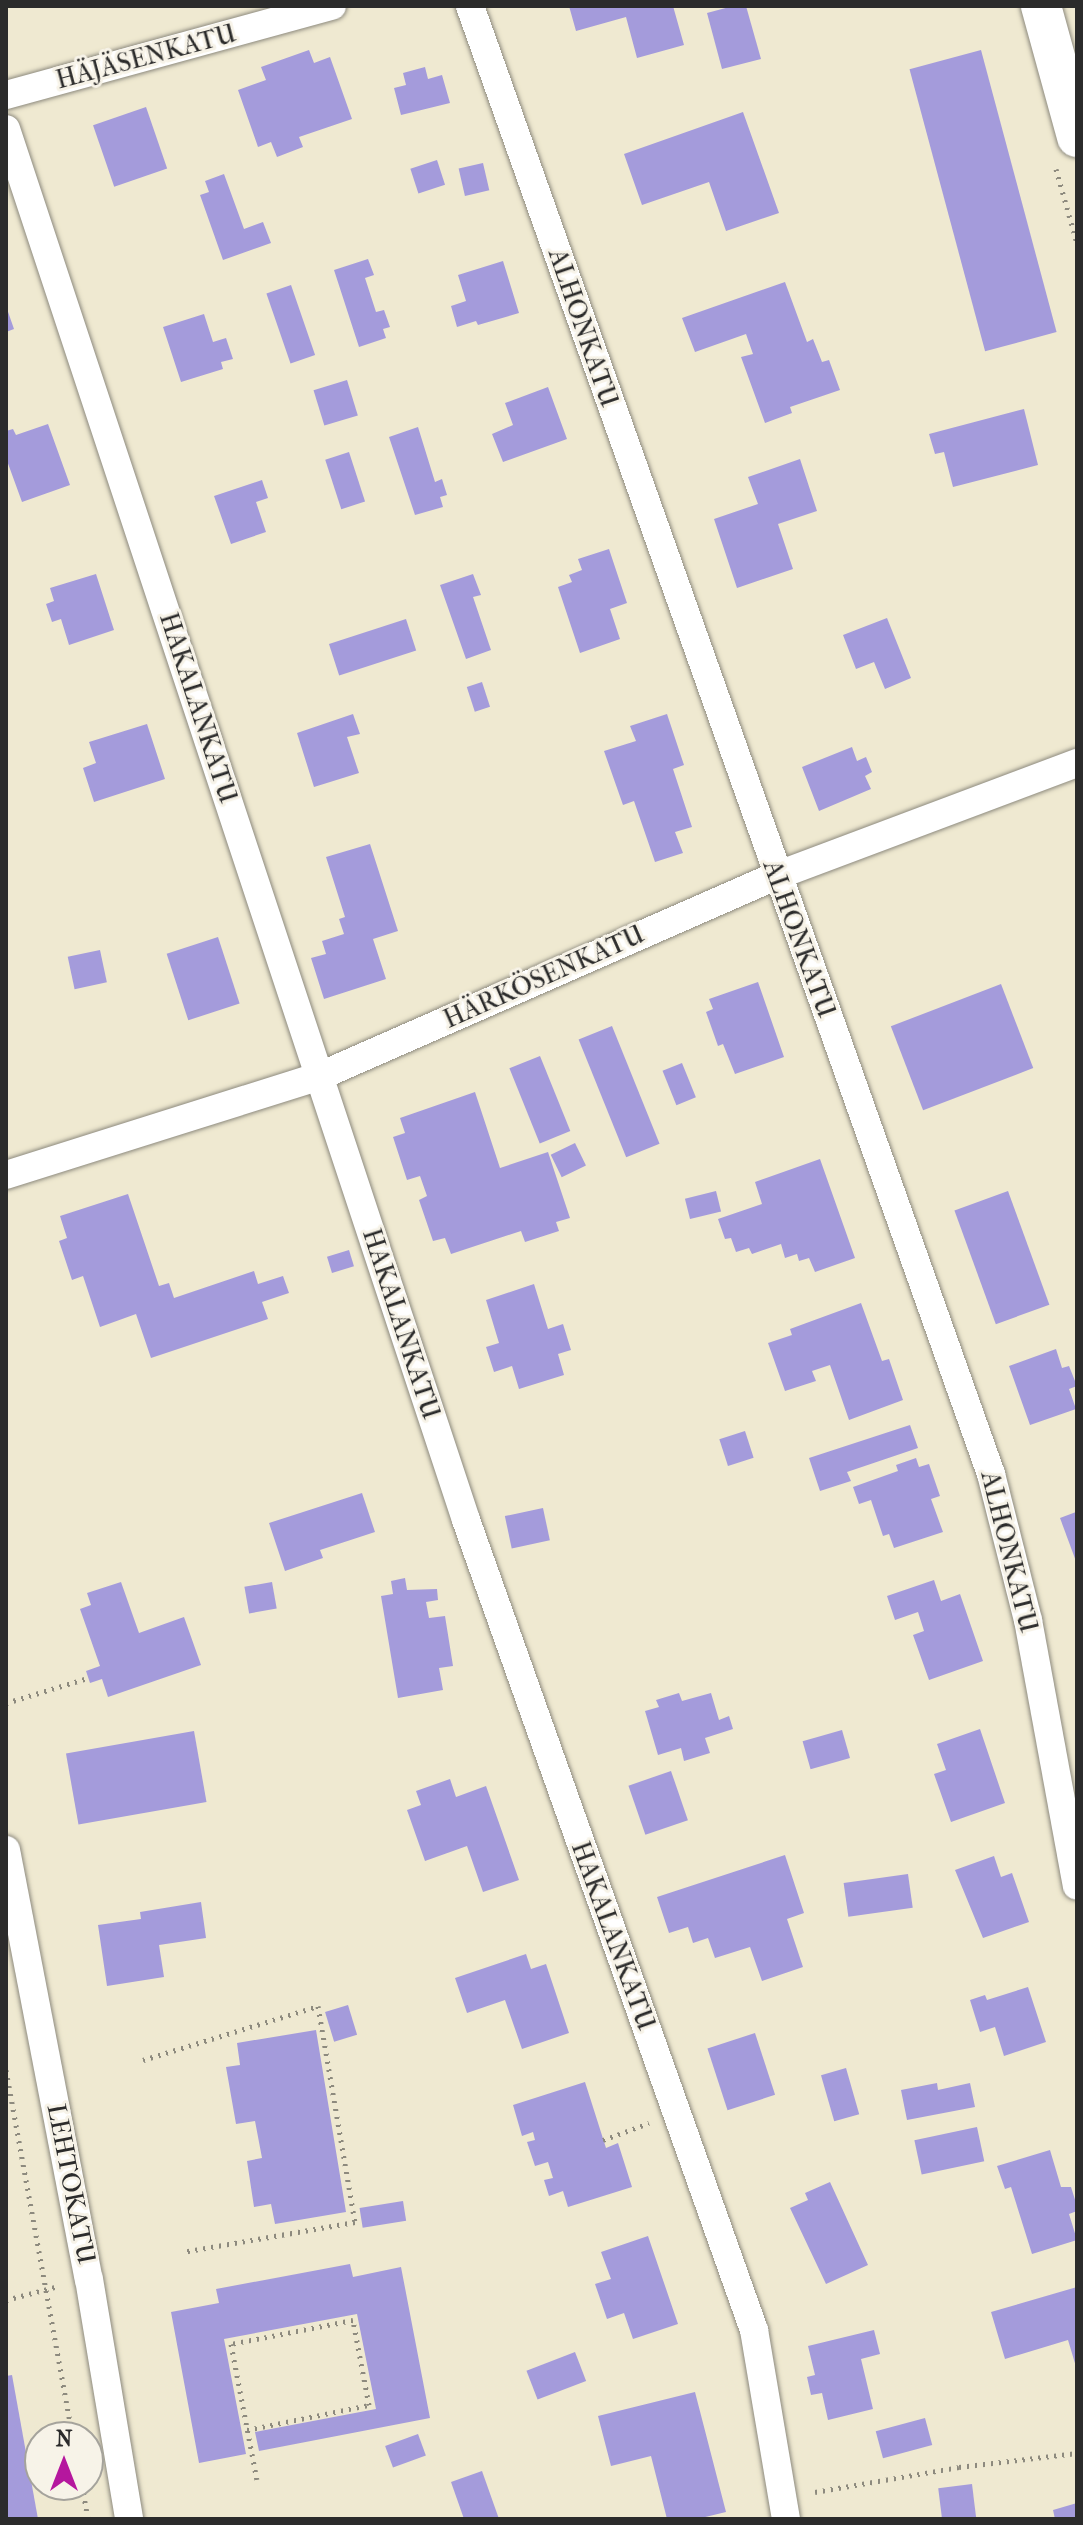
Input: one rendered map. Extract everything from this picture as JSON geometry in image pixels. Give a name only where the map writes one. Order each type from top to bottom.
[{"type":"street","name":"HÄJÄSENKATU","points":[[6,95],[332,6]]},
{"type":"street","name":"ALHONKATU","points":[[470,6],[1000,1505],[1028,1620],[1077,1886]]},
{"type":"street","points":[[1041,6],[1077,137]]},
{"type":"street","name":"HAKALANKATU","points":[[6,129],[466,1520],[754,2330],[784,2508]]},
{"type":"street","name":"HÄRKÖSENKATU","points":[[6,1175],[320,1076],[776,876],[1077,763]]},
{"type":"street","name":"LEHTOKATU","points":[[6,1850],[89,2279],[129,2519]]},
{"type":"path","points":[[6,1703],[88,1678]]},
{"type":"path","points":[[143,2060],[318,2006],[343,2171],[355,2222],[183,2252]]},
{"type":"path","points":[[6,2070],[70,2421]]},
{"type":"path","points":[[603,2140],[676,2113]]},
{"type":"path","points":[[6,2300],[89,2279]]},
{"type":"path","points":[[247,2430],[369,2405],[353,2320],[231,2344],[247,2430],[257,2480]]},
{"type":"path","points":[[784,2508],[959,2467],[1077,2453]]},
{"type":"building","points":[[569,6],[673,6],[684,45],[637,58],[626,17],[576,31]]},
{"type":"building","points":[[746,6],[761,59],[722,69],[707,13]]},
{"type":"building","points":[[309,50],[314,63],[330,57],[352,119],[299,137],[303,147],[277,157],[271,142],[258,147],[238,90],[266,80],[261,67]]},
{"type":"building","points":[[981,50],[1057,332],[985,351],[910,69]]},
{"type":"building","points":[[425,67],[428,79],[442,75],[450,103],[401,115],[394,88],[406,85],[403,73]]},
{"type":"building","points":[[146,107],[167,168],[114,187],[93,125]]},
{"type":"building","points":[[743,112],[779,213],[726,231],[709,182],[642,205],[624,154]]},
{"type":"building","points":[[437,160],[445,185],[418,193],[410,169]]},
{"type":"building","points":[[483,163],[489,190],[465,196],[459,169]]},
{"type":"building","points":[[224,174],[244,229],[263,222],[271,243],[223,260],[200,195],[209,192],[205,181]]},
{"type":"building","points":[[368,259],[374,275],[365,278],[376,312],[384,310],[390,327],[383,329],[386,338],[359,347],[334,270]]},
{"type":"building","points":[[503,261],[519,313],[478,325],[476,321],[457,327],[451,306],[466,301],[458,275]]},
{"type":"building","points":[[785,282],[807,342],[813,339],[822,362],[829,360],[840,390],[790,407],[792,413],[765,423],[741,357],[753,354],[746,334],[695,352],[682,318]]},
{"type":"building","points":[[291,285],[315,355],[291,363],[266,293]]},
{"type":"building","points":[[6,306],[14,329],[6,332]]},
{"type":"building","points":[[204,314],[213,342],[226,338],[233,359],[221,362],[223,369],[181,382],[163,327]]},
{"type":"building","points":[[347,380],[358,415],[324,426],[314,390]]},
{"type":"building","points":[[548,387],[567,439],[503,462],[492,434],[513,425],[505,403]]},
{"type":"building","points":[[1024,409],[1038,465],[953,487],[944,452],[935,454],[929,434]]},
{"type":"building","points":[[48,424],[70,485],[22,502],[6,458],[6,431],[13,429],[16,435]]},
{"type":"building","points":[[418,427],[435,482],[442,479],[447,495],[440,497],[443,507],[415,515],[389,437]]},
{"type":"building","points":[[349,452],[365,501],[341,509],[325,460]]},
{"type":"building","points":[[800,459],[817,511],[778,524],[793,569],[737,588],[714,519],[758,504],[748,477]]},
{"type":"building","points":[[262,480],[268,498],[256,502],[266,532],[231,544],[214,496]]},
{"type":"building","points":[[609,549],[627,603],[610,609],[620,639],[580,653],[558,587],[572,582],[569,575],[582,570],[578,559]]},
{"type":"building","points":[[96,574],[114,630],[69,645],[61,619],[52,622],[46,604],[54,601],[50,588]]},
{"type":"building","points":[[473,574],[481,595],[473,597],[491,650],[466,659],[440,585]]},
{"type":"building","points":[[887,618],[911,678],[885,689],[874,662],[856,669],[843,635]]},
{"type":"building","points":[[406,619],[416,650],[339,675],[329,644]]},
{"type":"building","points":[[482,682],[490,707],[475,712],[467,687]]},
{"type":"building","points":[[353,714],[360,734],[347,737],[359,773],[314,787],[297,733]]},
{"type":"building","points":[[667,714],[684,765],[673,769],[692,827],[675,832],[683,853],[655,862],[634,801],[623,805],[604,751],[636,741],[630,726]]},
{"type":"building","points":[[147,724],[165,779],[94,802],[83,768],[96,763],[89,742]]},
{"type":"building","points":[[852,747],[857,761],[866,757],[872,772],[865,776],[871,789],[819,811],[802,767]]},
{"type":"building","points":[[370,844],[398,931],[373,939],[386,979],[324,999],[311,958],[326,954],[322,941],[344,934],[339,919],[345,917],[326,857]]},
{"type":"building","points":[[218,937],[240,1004],[188,1020],[167,954]]},
{"type":"building","points":[[100,950],[107,982],[75,989],[68,957]]},
{"type":"building","points":[[758,982],[784,1057],[735,1074],[723,1044],[718,1046],[706,1012],[713,1009],[709,999]]},
{"type":"building","points":[[1001,984],[1033,1068],[923,1110],[891,1026]]},
{"type":"building","points":[[612,1026],[660,1144],[626,1157],[579,1039]]},
{"type":"building","points":[[540,1056],[570,1131],[540,1143],[509,1068]]},
{"type":"building","points":[[682,1063],[696,1097],[676,1105],[663,1071]]},
{"type":"building","points":[[475,1092],[500,1168],[548,1152],[570,1218],[556,1222],[559,1231],[525,1242],[521,1231],[451,1254],[445,1238],[433,1241],[419,1200],[427,1196],[420,1176],[407,1180],[393,1137],[405,1133],[400,1118]]},
{"type":"building","points":[[575,1143],[586,1165],[562,1177],[551,1155]]},
{"type":"building","points":[[820,1159],[855,1258],[815,1272],[809,1258],[799,1261],[797,1254],[785,1258],[781,1244],[752,1254],[749,1248],[736,1252],[731,1238],[725,1239],[718,1219],[762,1204],[755,1182]]},
{"type":"building","points":[[716,1191],[721,1211],[690,1219],[685,1199]]},
{"type":"building","points":[[1008,1191],[1049,1305],[996,1324],[954,1210]]},
{"type":"building","points":[[128,1194],[159,1286],[169,1283],[174,1298],[254,1271],[258,1284],[283,1276],[289,1293],[262,1302],[268,1319],[151,1358],[136,1314],[100,1327],[83,1276],[72,1280],[59,1241],[67,1238],[60,1216]]},
{"type":"building","points":[[349,1250],[354,1266],[332,1273],[327,1257]]},
{"type":"building","points":[[534,1284],[548,1329],[563,1324],[571,1350],[558,1354],[564,1375],[519,1389],[512,1366],[494,1372],[486,1347],[499,1343],[486,1300]]},
{"type":"building","points":[[861,1303],[882,1361],[889,1359],[903,1400],[849,1420],[830,1365],[812,1371],[816,1381],[785,1391],[768,1343],[792,1335],[790,1329]]},
{"type":"building","points":[[1056,1349],[1062,1368],[1069,1366],[1077,1386],[1069,1389],[1076,1409],[1030,1425],[1009,1366]]},
{"type":"building","points":[[910,1425],[918,1448],[847,1472],[851,1481],[820,1491],[809,1458]]},
{"type":"building","points":[[745,1431],[754,1458],[728,1466],[719,1439]]},
{"type":"building","points":[[916,1458],[919,1467],[929,1464],[940,1496],[931,1499],[943,1532],[894,1548],[889,1534],[883,1536],[871,1500],[859,1504],[853,1487],[898,1471],[896,1465]]},
{"type":"building","points":[[362,1493],[375,1532],[320,1550],[323,1558],[285,1571],[269,1523]]},
{"type":"building","points":[[543,1508],[550,1540],[512,1548],[505,1516]]},
{"type":"building","points":[[1077,1514],[1077,1564],[1060,1518]]},
{"type":"building","points":[[405,1578],[407,1590],[437,1589],[438,1600],[426,1602],[429,1618],[445,1616],[453,1666],[439,1668],[443,1690],[398,1698],[381,1596],[393,1594],[391,1581]]},
{"type":"building","points":[[934,1580],[941,1601],[960,1594],[983,1661],[929,1680],[913,1635],[924,1631],[918,1612],[895,1620],[887,1596]]},
{"type":"building","points":[[121,1582],[139,1633],[184,1617],[201,1665],[108,1697],[102,1679],[90,1683],[86,1671],[100,1666],[80,1609],[91,1605],[87,1593]]},
{"type":"building","points":[[272,1582],[277,1609],[249,1613],[244,1587]]},
{"type":"building","points":[[679,1693],[682,1701],[711,1693],[719,1720],[729,1716],[733,1729],[705,1738],[710,1753],[684,1761],[681,1748],[658,1755],[645,1711],[659,1707],[656,1700]]},
{"type":"building","points":[[980,1729],[1005,1803],[951,1822],[934,1774],[946,1770],[937,1744]]},
{"type":"building","points":[[842,1730],[850,1758],[811,1769],[803,1741]]},
{"type":"building","points":[[194,1731],[207,1802],[78,1824],[66,1754]]},
{"type":"building","points":[[671,1771],[688,1820],[645,1835],[628,1786]]},
{"type":"building","points":[[450,1779],[456,1797],[486,1786],[519,1880],[483,1892],[467,1846],[425,1861],[407,1810],[421,1805],[416,1791]]},
{"type":"building","points":[[785,1855],[804,1913],[787,1919],[803,1967],[762,1981],[750,1947],[715,1958],[708,1938],[693,1943],[688,1927],[669,1933],[657,1897]]},
{"type":"building","points":[[994,1856],[1001,1877],[1012,1873],[1029,1922],[983,1938],[955,1870]]},
{"type":"building","points":[[908,1874],[913,1908],[848,1917],[844,1883]]},
{"type":"building","points":[[201,1902],[206,1938],[159,1945],[164,1977],[107,1986],[98,1925],[141,1919],[140,1912]]},
{"type":"building","points":[[526,1954],[531,1969],[546,1964],[569,2033],[522,2049],[505,2000],[467,2013],[455,1978]]},
{"type":"building","points":[[1028,1987],[1046,2042],[1004,2056],[995,2027],[980,2032],[970,2000],[985,1995],[987,2000]]},
{"type":"building","points":[[348,2005],[357,2035],[334,2042],[325,2012]]},
{"type":"building","points":[[316,2030],[346,2212],[275,2224],[271,2204],[254,2207],[247,2161],[262,2158],[255,2121],[236,2124],[226,2067],[240,2065],[237,2043]]},
{"type":"building","points":[[755,2033],[775,2095],[728,2110],[707,2048]]},
{"type":"building","points":[[846,2068],[859,2114],[834,2121],[821,2075]]},
{"type":"building","points":[[585,2082],[606,2148],[618,2143],[632,2187],[568,2207],[563,2191],[549,2196],[544,2180],[553,2178],[548,2162],[535,2166],[527,2142],[535,2140],[533,2132],[522,2136],[513,2105]]},
{"type":"building","points":[[937,2083],[938,2090],[970,2083],[975,2107],[907,2120],[901,2090]]},
{"type":"building","points":[[977,2127],[984,2161],[922,2175],[914,2140]]},
{"type":"building","points":[[1050,2150],[1061,2187],[1071,2187],[1077,2206],[1077,2211],[1069,2214],[1077,2240],[1032,2254],[1011,2187],[1005,2189],[997,2166]]},
{"type":"building","points":[[830,2182],[868,2265],[826,2284],[790,2208],[808,2200],[805,2193]]},
{"type":"building","points":[[403,2201],[406,2221],[363,2228],[360,2208]]},
{"type":"building","points":[[648,2236],[678,2324],[633,2339],[624,2313],[607,2319],[595,2284],[611,2279],[601,2252]]},
{"type":"building","points":[[350,2264],[353,2277],[401,2267],[430,2418],[259,2451],[255,2432],[376,2409],[357,2314],[224,2339],[246,2454],[199,2463],[171,2312],[219,2303],[216,2289]]},
{"type":"building","points":[[1077,2287],[1077,2370],[1068,2340],[1005,2359],[991,2312]]},
{"type":"building","points":[[874,2330],[880,2354],[861,2359],[873,2409],[828,2420],[822,2393],[811,2395],[807,2377],[815,2375],[808,2346]]},
{"type":"building","points":[[575,2352],[586,2381],[538,2400],[526,2371]]},
{"type":"building","points":[[12,2375],[24,2441],[24,2501],[35,2501],[38,2519],[6,2519],[6,2376]]},
{"type":"building","points":[[695,2392],[726,2512],[697,2519],[667,2519],[651,2456],[611,2466],[598,2416]]},
{"type":"building","points":[[925,2418],[932,2445],[883,2458],[876,2431]]},
{"type":"building","points":[[418,2434],[426,2456],[393,2468],[385,2446]]},
{"type":"building","points":[[482,2471],[499,2519],[464,2519],[451,2482]]},
{"type":"building","points":[[972,2484],[976,2519],[942,2519],[938,2488]]},
{"type":"building","points":[[1077,2503],[1077,2519],[1055,2519],[1053,2510]]}]
